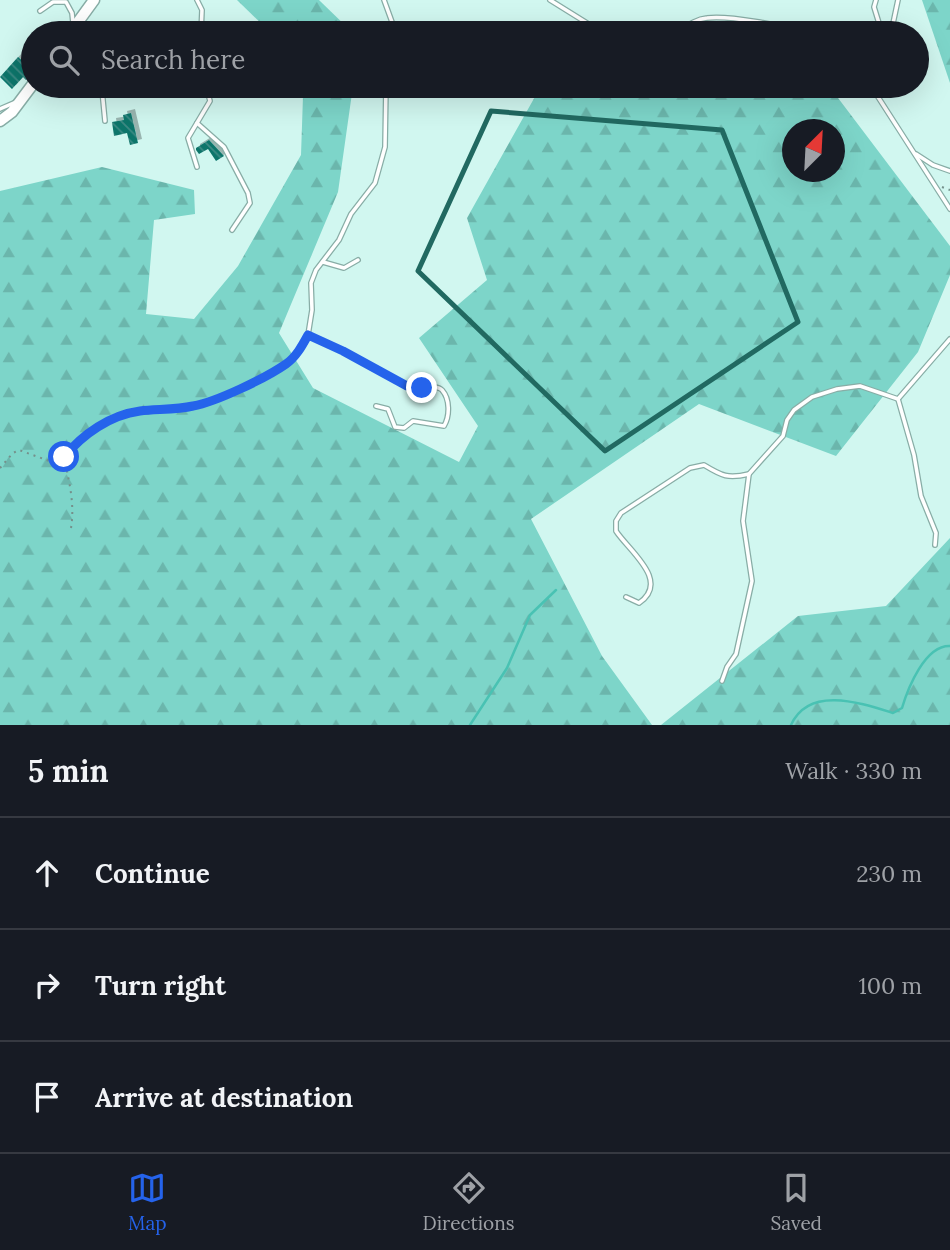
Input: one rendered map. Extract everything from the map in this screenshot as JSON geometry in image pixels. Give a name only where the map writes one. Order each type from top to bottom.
[{"type":"main road","points":[[79,21],[94,0]]},
{"type":"main road","points":[[0,121],[12,112],[21,100]]},
{"type":"lane","points":[[197,0],[202,10],[202,21]]},
{"type":"lane","points":[[384,0],[392,21]]},
{"type":"lane","points":[[550,0],[584,21]]},
{"type":"lane","points":[[876,0],[874,7],[878,21]]},
{"type":"lane","points":[[894,21],[898,0]]},
{"type":"lane","points":[[40,11],[53,2],[66,2],[72,13],[72,21]]},
{"type":"lane","points":[[695,21],[709,18],[738,21]]},
{"type":"lane","points":[[102,98],[105,121]]},
{"type":"lane","points":[[197,167],[188,138],[210,101],[209,98]]},
{"type":"lane","points":[[376,406],[388,409],[395,426],[404,428],[413,421],[444,426],[449,419],[446,398],[441,389],[434,386],[407,386],[308,335],[312,310],[311,283],[316,270],[339,240],[351,214],[375,183],[385,147],[386,98]]},
{"type":"lane","points":[[879,98],[950,209]]},
{"type":"lane","points":[[0,109],[21,100]]},
{"type":"lane","points":[[197,122],[224,146],[248,193],[250,203],[232,230]]},
{"type":"lane","points":[[911,151],[950,172]]},
{"type":"lane","points":[[323,262],[344,268],[358,260]]},
{"type":"lane","points":[[898,399],[950,339]]},
{"type":"lane","points":[[722,681],[736,654],[752,581],[743,521],[749,474],[783,436],[787,420],[794,410],[812,397],[837,389],[860,387],[898,399]]},
{"type":"lane","points":[[898,399],[914,456],[921,496],[936,533],[935,545]]},
{"type":"lane","points":[[626,597],[639,603],[648,596],[651,587],[643,562],[616,531],[616,521],[621,513],[690,468],[704,465],[732,478],[749,474]]},
{"type":"path","points":[[0,468],[19,450],[52,462],[64,457],[84,437],[116,417],[141,411],[195,406],[236,390],[287,364],[301,349],[308,335]]},
{"type":"path","points":[[64,457],[71,488],[71,528]]},
{"type":"highlighted area","points":[[491,111],[722,130],[798,322],[605,451],[418,271]]},
{"type":"green space","points":[[237,0],[319,0],[341,21],[259,21]]},
{"type":"green space","points":[[922,0],[950,0],[950,83]]},
{"type":"green space","points":[[303,98],[351,98],[338,192],[279,333],[313,388],[459,462],[478,426],[419,338],[487,280],[467,218],[534,98],[838,98],[950,246],[950,275],[918,352],[836,456],[699,404],[531,519],[602,656],[652,725],[0,725],[0,191],[102,167],[194,190],[195,214],[154,220],[146,314],[194,319],[238,266],[301,155]]},
{"type":"green space","points":[[950,538],[950,725],[661,725],[798,616],[886,606]]},
{"type":"building","points":[[18,57],[21,60],[21,79],[12,89],[0,77]]},
{"type":"building","points":[[131,113],[138,143],[130,145],[127,133],[114,136],[112,122],[124,120],[123,115]]},
{"type":"building","points":[[209,140],[224,156],[216,161],[208,149],[199,154],[196,150]]},
{"type":"waterway","points":[[470,725],[507,668],[530,615],[556,590]]},
{"type":"waterway","points":[[791,725],[799,713],[810,705],[823,701],[851,702],[893,713],[902,708],[913,679],[925,660],[933,652],[950,646]]},
{"type":"route","points":[[64,457],[84,437],[107,421],[126,413],[195,406],[236,390],[287,364],[301,349],[308,335],[407,386],[422,388]]}]
